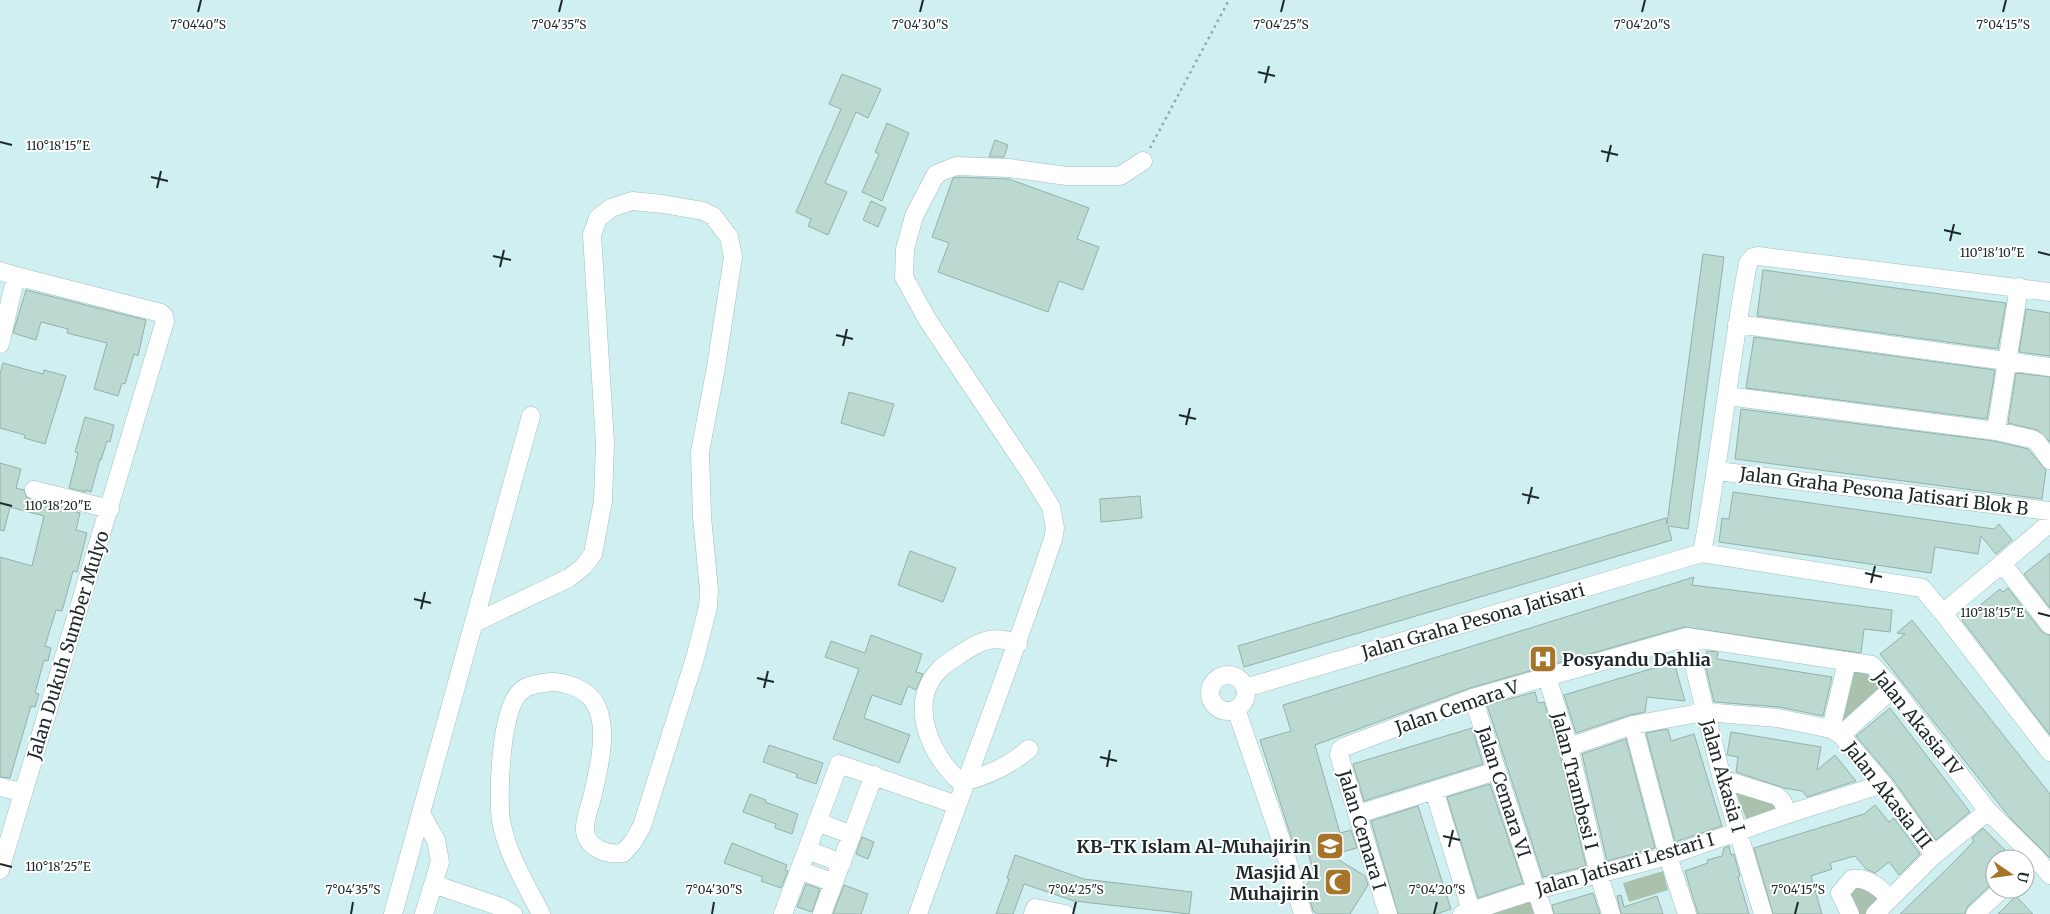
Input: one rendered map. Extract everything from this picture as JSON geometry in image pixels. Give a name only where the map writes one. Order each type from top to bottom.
[{"type":"street","points":[[918,914],[957,804],[1018,644],[1055,528],[1051,507],[927,319],[904,277],[905,249],[914,216],[936,174],[956,166],[1009,168],[1067,176],[1120,176],[1143,161]]},
{"type":"street","points":[[474,623],[569,578],[583,567],[594,554],[603,501],[605,443],[592,235],[598,218],[611,208],[632,201],[703,211],[712,216],[729,237],[733,257],[716,367],[700,452],[702,517],[709,590],[708,607],[695,658],[642,826],[633,842],[623,853],[614,854],[593,846],[587,839],[585,830],[597,775],[603,726],[599,710],[592,699],[579,688],[554,682],[526,687],[516,697],[504,731],[500,810],[508,846],[541,914]]},
{"type":"street","points":[[1702,553],[1717,471],[1737,324],[1748,263],[1753,257],[1758,256],[2050,292]]},
{"type":"street","points":[[0,344],[8,273]]},
{"type":"street","name":"Jalan Dukuh Sumber Mulyo","points":[[0,870],[165,321],[161,313],[8,273]]},
{"type":"street","points":[[1996,431],[2019,287]]},
{"type":"street","points":[[1737,324],[2050,367]]},
{"type":"street","points":[[1727,396],[1996,431],[2032,439],[2050,460]]},
{"type":"street","points":[[393,914],[530,416]]},
{"type":"street","name":"Jalan Graha Pesona Jatisari Blok B","points":[[1717,471],[2050,511]]},
{"type":"street","points":[[34,490],[110,509]]},
{"type":"street","points":[[1943,613],[2050,523]]},
{"type":"street","name":"Jalan Graha Pesona Jatisari","points":[[1245,688],[1702,553],[1918,587],[1926,591],[2050,752]]},
{"type":"street","points":[[2002,563],[2050,625]]},
{"type":"street","name":"Jalan Akasia IV","points":[[1687,637],[1872,665],[1893,688],[2019,849]]},
{"type":"street","name":"Jalan Cemara V","points":[[1344,747],[1473,698],[1687,637]]},
{"type":"street","name":"Jalan Akasia I","points":[[1687,637],[1722,779],[1763,914]]},
{"type":"street","points":[[1018,644],[995,638],[982,642],[966,650],[940,669],[931,681],[925,698],[924,722],[936,754],[954,777],[965,783],[1000,770],[1029,749]]},
{"type":"street","name":"Jalan Akasia III","points":[[1836,732],[1847,662]]},
{"type":"street","points":[[1225,676],[1237,678],[1245,688],[1245,700],[1236,709],[1225,711],[1219,709],[1211,699],[1212,687],[1220,678],[1225,676]]},
{"type":"street","name":"Jalan Trambesi I","points":[[1547,677],[1569,746],[1599,875],[1611,914]]},
{"type":"street","name":"Jalan Akasia III","points":[[1836,732],[1893,688]]},
{"type":"street","name":"Jalan Cemara VI","points":[[1473,698],[1544,914]]},
{"type":"street","points":[[1236,709],[1284,849],[1303,914]]},
{"type":"street","name":"Jalan Akasia III","points":[[1569,746],[1633,725],[1704,712],[1778,718],[1836,732],[1883,784],[1934,855]]},
{"type":"street","points":[[1633,725],[1668,856],[1687,914]]},
{"type":"street","name":"Jalan Cemara I","points":[[1344,747],[1340,750],[1339,755],[1388,914]]},
{"type":"street","points":[[783,914],[839,764],[957,804]]},
{"type":"street","points":[[1358,814],[1496,771]]},
{"type":"street","points":[[822,914],[874,775]]},
{"type":"street","points":[[1722,779],[1777,796],[1782,800],[1788,814]]},
{"type":"street","name":"Jalan Jatisari Lestari I","points":[[1469,913],[1536,890],[1668,856],[1788,814],[1883,784]]},
{"type":"street","points":[[0,787],[22,792]]},
{"type":"street","points":[[1434,790],[1469,913]]},
{"type":"street","points":[[1875,914],[1934,855],[1988,811]]},
{"type":"street","points":[[421,814],[436,840],[440,862],[424,914]]},
{"type":"street","points":[[817,822],[852,835]]},
{"type":"street","points":[[807,850],[842,863]]},
{"type":"street","name":"Jalan Akasia IV","points":[[2035,865],[2050,875]]},
{"type":"street","points":[[799,870],[834,883]]},
{"type":"street","points":[[1850,914],[1840,892],[1852,879],[1860,878],[1879,886],[1890,899]]},
{"type":"street","points":[[433,884],[501,907],[513,914]]},
{"type":"street","points":[[1975,914],[1991,899]]},
{"type":"street","points":[[1033,914],[1035,908],[1065,914]]},
{"type":"path","points":[[1143,161],[1229,0]]},
{"type":"green space","points":[[1852,670],[1867,671],[1884,695],[1850,725],[1840,720]]},
{"type":"green space","points":[[1734,788],[1775,798],[1782,810],[1747,821]]},
{"type":"green space","points":[[1663,871],[1668,890],[1629,902],[1623,883]]},
{"type":"green space","points":[[1854,881],[1884,896],[1867,914],[1855,914],[1843,894]]},
{"type":"green space","points":[[1537,898],[1542,914],[1488,914]]},
{"type":"building","points":[[842,74],[881,89],[868,118],[856,112],[825,183],[847,192],[828,235],[808,226],[811,219],[796,212],[841,109],[829,104]]},
{"type":"building","points":[[887,123],[909,133],[882,201],[862,192],[879,154],[875,152]]},
{"type":"building","points":[[995,140],[1008,145],[1004,157],[989,157]]},
{"type":"building","points":[[953,178],[1009,179],[1089,208],[1077,239],[1099,247],[1083,290],[1059,281],[1048,312],[938,272],[949,243],[932,237]]},
{"type":"building","points":[[871,201],[886,208],[878,227],[863,220]]},
{"type":"building","points":[[1703,254],[1724,257],[1688,529],[1668,526],[1672,540],[1244,667],[1238,646],[1666,518],[1667,524]]},
{"type":"building","points":[[1763,270],[2006,303],[1998,349],[1757,316]]},
{"type":"building","points":[[26,290],[146,320],[138,356],[134,354],[125,384],[122,383],[118,396],[94,389],[107,343],[67,333],[68,329],[41,322],[36,340],[13,333]]},
{"type":"building","points":[[2026,309],[2050,313],[2050,356],[2019,352]]},
{"type":"building","points":[[1754,337],[1995,370],[1987,419],[1746,388]]},
{"type":"building","points":[[3,363],[43,374],[44,370],[66,376],[45,444],[24,438],[25,435],[0,428],[0,374]]},
{"type":"building","points":[[2016,373],[2050,377],[2050,442],[2037,430],[2008,423]]},
{"type":"building","points":[[849,392],[894,404],[884,436],[841,423]]},
{"type":"building","points":[[1741,409],[1994,441],[2028,449],[2046,470],[2042,499],[1735,459]]},
{"type":"building","points":[[85,417],[114,425],[110,442],[107,441],[100,459],[91,492],[69,488],[78,453],[75,452]]},
{"type":"building","points":[[0,463],[21,469],[16,488],[24,490],[27,498],[80,513],[76,530],[87,533],[77,572],[73,571],[62,611],[56,610],[45,646],[51,648],[48,661],[44,660],[35,693],[39,694],[35,707],[31,706],[10,778],[0,777],[0,557],[32,566],[44,516],[10,507],[4,531],[0,530]]},
{"type":"building","points":[[1733,492],[1994,529],[1999,524],[2012,540],[1996,554],[1981,536],[1978,554],[1935,547],[1931,573],[1719,542],[1722,518],[1729,519]]},
{"type":"building","points":[[1140,496],[1142,518],[1101,522],[1100,499]]},
{"type":"building","points":[[910,551],[956,568],[943,602],[898,585]]},
{"type":"building","points":[[2050,553],[2050,608],[2024,574]]},
{"type":"building","points":[[1694,577],[1692,585],[1892,610],[1890,632],[1864,629],[1861,653],[1684,627],[1470,688],[1315,745],[1340,833],[1351,830],[1357,848],[1331,855],[1365,876],[1368,885],[1350,914],[1318,914],[1313,911],[1306,886],[1314,873],[1305,843],[1294,846],[1260,740],[1291,731],[1283,705]]},
{"type":"building","points":[[2008,588],[2042,632],[2050,635],[2050,735],[1962,620],[2000,589],[2003,592]]},
{"type":"building","points":[[1912,620],[2050,794],[2050,858],[2010,818],[1880,654],[1905,634],[1897,633]]},
{"type":"building","points":[[871,635],[922,654],[916,672],[923,674],[916,690],[908,686],[901,705],[872,695],[864,718],[910,735],[899,763],[833,739],[859,669],[825,657],[831,641],[865,653]]},
{"type":"building","points":[[1707,651],[1718,652],[1717,659],[1832,677],[1823,716],[1779,707],[1714,702],[1705,664]]},
{"type":"building","points":[[1674,662],[1685,701],[1647,697],[1645,712],[1576,733],[1564,695]]},
{"type":"building","points":[[1535,692],[1538,703],[1544,702],[1559,750],[1586,866],[1543,877],[1487,705]]},
{"type":"building","points":[[1890,708],[1970,812],[1936,840],[1892,778],[1856,736]]},
{"type":"building","points":[[1472,728],[1483,764],[1364,801],[1353,764]]},
{"type":"building","points":[[1668,729],[1671,741],[1694,734],[1722,826],[1675,842],[1646,733]]},
{"type":"building","points":[[1731,732],[1821,747],[1817,770],[1835,755],[1856,781],[1807,797],[1802,791],[1784,788],[1736,772],[1738,757],[1727,755]]},
{"type":"building","points":[[1626,739],[1655,848],[1607,861],[1582,754]]},
{"type":"building","points":[[769,745],[823,763],[816,784],[796,777],[797,774],[763,762]]},
{"type":"building","points":[[1490,784],[1523,883],[1478,898],[1447,797]]},
{"type":"building","points":[[750,794],[766,800],[765,802],[798,814],[792,834],[775,828],[776,824],[743,812]]},
{"type":"building","points":[[1875,805],[1889,822],[1894,818],[1920,854],[1899,875],[1889,862],[1875,873],[1866,869],[1855,856],[1830,863],[1832,869],[1811,876],[1822,914],[1773,914],[1754,848],[1864,814]]},
{"type":"building","points":[[1418,806],[1451,909],[1436,914],[1398,914],[1371,821]]},
{"type":"building","points":[[1983,828],[2004,849],[1985,849],[1985,890],[1968,906],[1965,914],[1900,914],[1974,841],[1972,838]]},
{"type":"building","points":[[862,837],[874,842],[868,859],[856,854]]},
{"type":"building","points":[[732,843],[787,865],[785,870],[788,871],[781,888],[761,881],[763,877],[724,863]]},
{"type":"building","points":[[1729,846],[1731,855],[1734,854],[1740,876],[1738,877],[1749,914],[1698,914],[1685,871],[1708,863],[1707,860],[1722,856],[1724,848]]},
{"type":"building","points":[[1015,855],[1084,879],[1192,892],[1189,914],[1074,901],[1024,884],[1013,914],[996,914],[1009,879],[1007,878]]},
{"type":"building","points":[[806,884],[820,889],[812,912],[797,907]]},
{"type":"building","points":[[844,885],[868,894],[861,914],[833,914]]},
{"type":"building","points":[[1593,893],[1600,914],[1554,914],[1552,905]]},
{"type":"building","points":[[1621,895],[1624,907],[1657,896],[1663,914],[1621,914],[1617,896]]},
{"type":"building","points":[[2013,899],[2019,899],[2033,914],[1998,914]]},
{"type":"place","name":"Posyandu Dahlia","points":[[1543,659]]},
{"type":"place","name":"KB-TK Islam Al-Muhajirin","points":[[1330,846]]},
{"type":"place","name":"Masjid Al Muhajirin","points":[[1338,882]]}]
